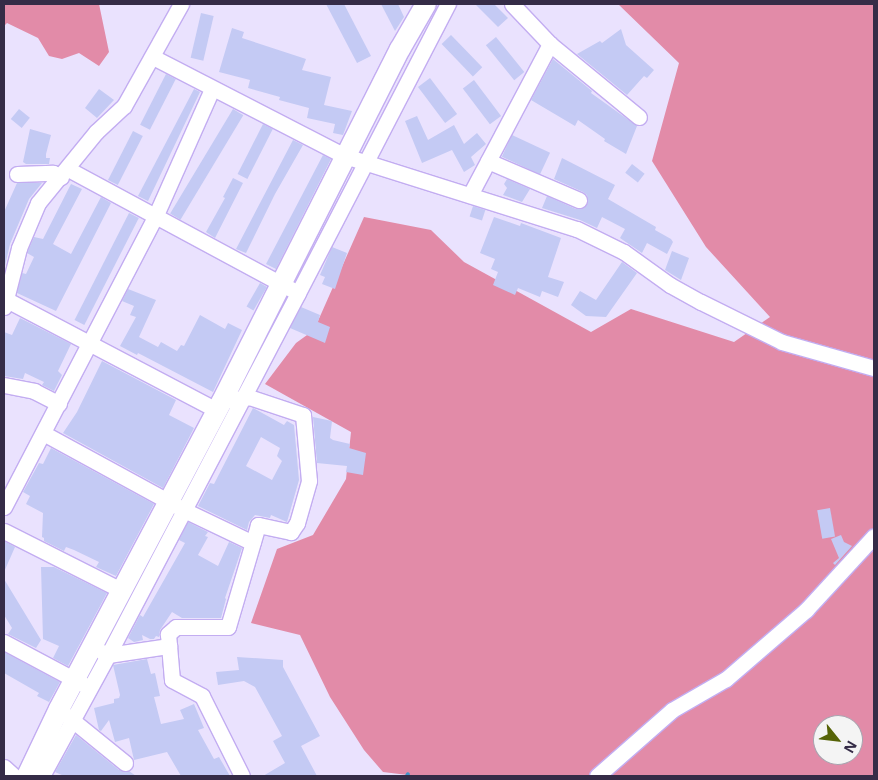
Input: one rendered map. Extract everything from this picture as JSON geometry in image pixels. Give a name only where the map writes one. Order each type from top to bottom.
[{"type":"street","points":[[181,4],[124,106],[96,132],[38,203],[19,248],[5,303],[219,405],[242,397],[249,397],[302,415],[309,481],[297,523],[291,532],[258,525],[228,627],[176,627],[168,634],[172,680],[202,696],[242,776]]},
{"type":"street","points":[[100,651],[121,590],[242,397],[345,156],[400,49],[426,4]]},
{"type":"street","points":[[27,776],[66,715],[176,505],[219,405],[365,162],[448,4]]},
{"type":"street","points":[[512,4],[550,44],[639,117]]},
{"type":"street","points":[[470,195],[550,44]]},
{"type":"street","points":[[400,49],[418,59]]},
{"type":"street","points":[[153,57],[345,156],[577,229],[624,252],[670,285],[782,342],[874,368]]},
{"type":"street","points":[[4,507],[155,217],[212,89]]},
{"type":"street","points":[[488,160],[579,200]]},
{"type":"street","points":[[16,174],[64,173],[155,217],[289,288]]},
{"type":"street","points":[[4,385],[34,391],[59,404]]},
{"type":"street","points":[[43,433],[176,505],[253,543]]},
{"type":"street","points":[[4,531],[121,590]]},
{"type":"street","points":[[597,776],[672,710],[726,679],[806,610],[874,536]]},
{"type":"street","points":[[4,642],[83,683]]},
{"type":"street","points":[[100,651],[169,646]]},
{"type":"street","points":[[66,715],[125,763]]},
{"type":"street","points":[[42,776],[66,715]]},
{"type":"street","points":[[4,767],[14,776]]},
{"type":"shaded area","points":[[4,4],[99,4],[109,52],[99,66],[79,53],[62,59],[49,56],[38,38],[7,23],[4,26]]},
{"type":"shaded area","points":[[618,4],[874,4],[874,776],[416,776],[383,772],[364,750],[330,697],[300,635],[251,623],[277,549],[313,535],[346,479],[351,432],[265,384],[296,343],[314,330],[364,217],[431,230],[464,262],[591,332],[631,309],[734,342],[770,317],[706,247],[652,161],[679,63]]},
{"type":"building","points":[[326,4],[344,4],[371,56],[357,63]]},
{"type":"building","points":[[381,4],[398,4],[404,17],[395,31]]},
{"type":"building","points":[[475,4],[494,4],[508,18],[498,27]]},
{"type":"building","points":[[201,13],[214,16],[203,61],[191,58]]},
{"type":"building","points":[[232,28],[244,32],[242,38],[306,59],[302,70],[331,77],[324,105],[352,111],[343,135],[333,133],[335,124],[307,118],[309,108],[279,100],[280,97],[248,88],[250,80],[219,72]]},
{"type":"building","points":[[621,29],[626,45],[654,70],[647,78],[644,76],[627,95],[577,54],[600,41],[602,43]]},
{"type":"building","points":[[451,35],[482,67],[473,76],[442,44]]},
{"type":"building","points":[[496,37],[524,72],[514,80],[486,45]]},
{"type":"building","points":[[553,59],[592,91],[591,93],[637,126],[626,154],[604,141],[605,139],[578,120],[575,126],[531,100]]},
{"type":"building","points":[[166,74],[176,79],[150,130],[140,125]]},
{"type":"building","points":[[430,78],[457,114],[445,123],[418,87]]},
{"type":"building","points":[[474,80],[501,116],[490,124],[463,88]]},
{"type":"building","points":[[99,89],[114,100],[97,118],[85,108]]},
{"type":"building","points":[[194,89],[200,92],[148,201],[138,196]]},
{"type":"building","points":[[19,109],[30,118],[22,128],[11,119]]},
{"type":"building","points":[[233,109],[243,115],[180,220],[170,214]]},
{"type":"building","points":[[417,116],[428,140],[454,125],[464,144],[477,133],[486,144],[471,157],[475,165],[464,172],[452,150],[422,163],[405,121]]},
{"type":"building","points":[[263,124],[273,129],[247,179],[238,174]]},
{"type":"building","points":[[30,129],[51,135],[46,154],[46,158],[50,158],[49,164],[26,164],[23,162]]},
{"type":"building","points":[[133,131],[143,136],[118,185],[108,180]]},
{"type":"building","points":[[512,135],[550,153],[540,175],[502,157]]},
{"type":"building","points":[[293,140],[303,145],[275,194],[246,253],[236,249]]},
{"type":"building","points":[[323,155],[331,159],[276,269],[266,264]]},
{"type":"building","points":[[562,158],[615,185],[608,199],[656,227],[655,230],[671,239],[673,242],[667,254],[647,243],[642,253],[620,238],[625,229],[602,217],[597,228],[580,220],[542,208],[547,196],[576,209],[584,208],[588,203],[587,195],[583,192],[554,179]]},
{"type":"building","points":[[632,164],[645,174],[638,183],[625,173]]},
{"type":"building","points":[[233,178],[243,183],[215,238],[206,232],[225,198],[223,197]]},
{"type":"building","points":[[507,179],[530,189],[522,202],[503,195],[507,188],[504,184]]},
{"type":"building","points":[[17,183],[42,183],[29,199],[10,244],[4,270],[4,212]]},
{"type":"building","points":[[71,184],[82,189],[53,244],[71,254],[101,197],[111,203],[56,311],[17,293],[22,273],[26,274],[34,257],[27,253],[34,237],[43,239]]},
{"type":"building","points":[[473,206],[485,210],[482,220],[470,216]]},
{"type":"building","points":[[129,213],[139,218],[84,325],[75,320]]},
{"type":"building","points":[[494,217],[520,226],[521,223],[561,238],[548,277],[564,282],[558,297],[542,291],[540,297],[518,288],[515,295],[493,285],[498,272],[491,269],[495,259],[480,253]]},
{"type":"building","points":[[332,247],[347,253],[335,289],[322,284],[325,277],[320,275]]},
{"type":"building","points":[[672,251],[689,258],[681,280],[665,270]]},
{"type":"building","points":[[622,262],[637,273],[606,317],[586,316],[571,305],[580,291],[596,300]]},
{"type":"building","points":[[260,283],[267,287],[253,310],[246,306]]},
{"type":"building","points":[[128,289],[156,300],[139,337],[158,347],[161,342],[177,351],[181,345],[184,346],[200,315],[225,329],[228,323],[242,330],[213,392],[138,353],[137,355],[120,346],[136,317],[130,315],[134,306],[122,301]]},
{"type":"building","points":[[301,307],[320,315],[318,322],[330,327],[325,343],[290,328]]},
{"type":"building","points":[[20,318],[71,344],[58,371],[62,375],[54,391],[42,385],[44,382],[25,373],[23,379],[4,376],[4,332],[12,335]]},
{"type":"building","points":[[102,361],[176,400],[169,415],[194,428],[163,488],[63,433],[77,412]]},
{"type":"building","points":[[253,408],[284,425],[287,421],[294,425],[299,480],[287,522],[271,515],[270,518],[255,515],[249,522],[247,530],[198,506],[210,483],[214,484]],"holes":[[[261,437],[280,448],[277,456],[282,461],[272,480],[246,466]]]},
{"type":"building","points":[[313,417],[332,421],[330,438],[350,444],[349,448],[366,453],[363,475],[346,472],[347,466],[317,463]]},
{"type":"building","points":[[51,448],[154,504],[116,576],[96,567],[99,562],[74,550],[66,547],[64,551],[44,541],[42,537],[43,513],[26,504],[30,496],[23,492],[39,463],[43,464]]},
{"type":"building","points":[[830,508],[835,537],[822,539],[817,510]]},
{"type":"building","points":[[188,522],[208,532],[205,536],[208,537],[198,555],[218,566],[229,542],[242,548],[225,598],[221,618],[182,618],[172,612],[160,630],[159,637],[156,636],[154,639],[150,639],[142,635],[143,640],[134,642],[128,638],[140,615],[143,617],[185,543],[179,540]]},
{"type":"building","points":[[841,535],[844,542],[852,546],[835,565],[833,563],[839,558],[831,539]]},
{"type":"building","points":[[4,541],[15,547],[4,572]]},
{"type":"building","points":[[41,567],[54,567],[107,593],[68,666],[53,658],[59,646],[43,639]]},
{"type":"building","points":[[4,579],[41,640],[36,648],[8,634],[12,628],[4,615]]},
{"type":"building","points":[[4,652],[60,682],[49,702],[37,696],[39,693],[4,673]]},
{"type":"building","points":[[237,657],[283,660],[283,667],[320,736],[301,746],[317,776],[263,776],[285,763],[273,741],[282,736],[255,687],[244,681],[218,685],[216,672],[239,670]]},
{"type":"building","points":[[147,659],[151,674],[155,673],[160,696],[154,697],[161,724],[184,719],[180,710],[194,704],[204,728],[198,730],[214,759],[219,757],[230,776],[181,776],[167,752],[134,760],[129,738],[115,742],[109,720],[101,731],[99,730],[94,708],[114,703],[114,699],[119,698],[120,695],[113,665]]},
{"type":"building","points":[[76,735],[119,770],[129,771],[136,776],[64,776],[55,772]]}]
